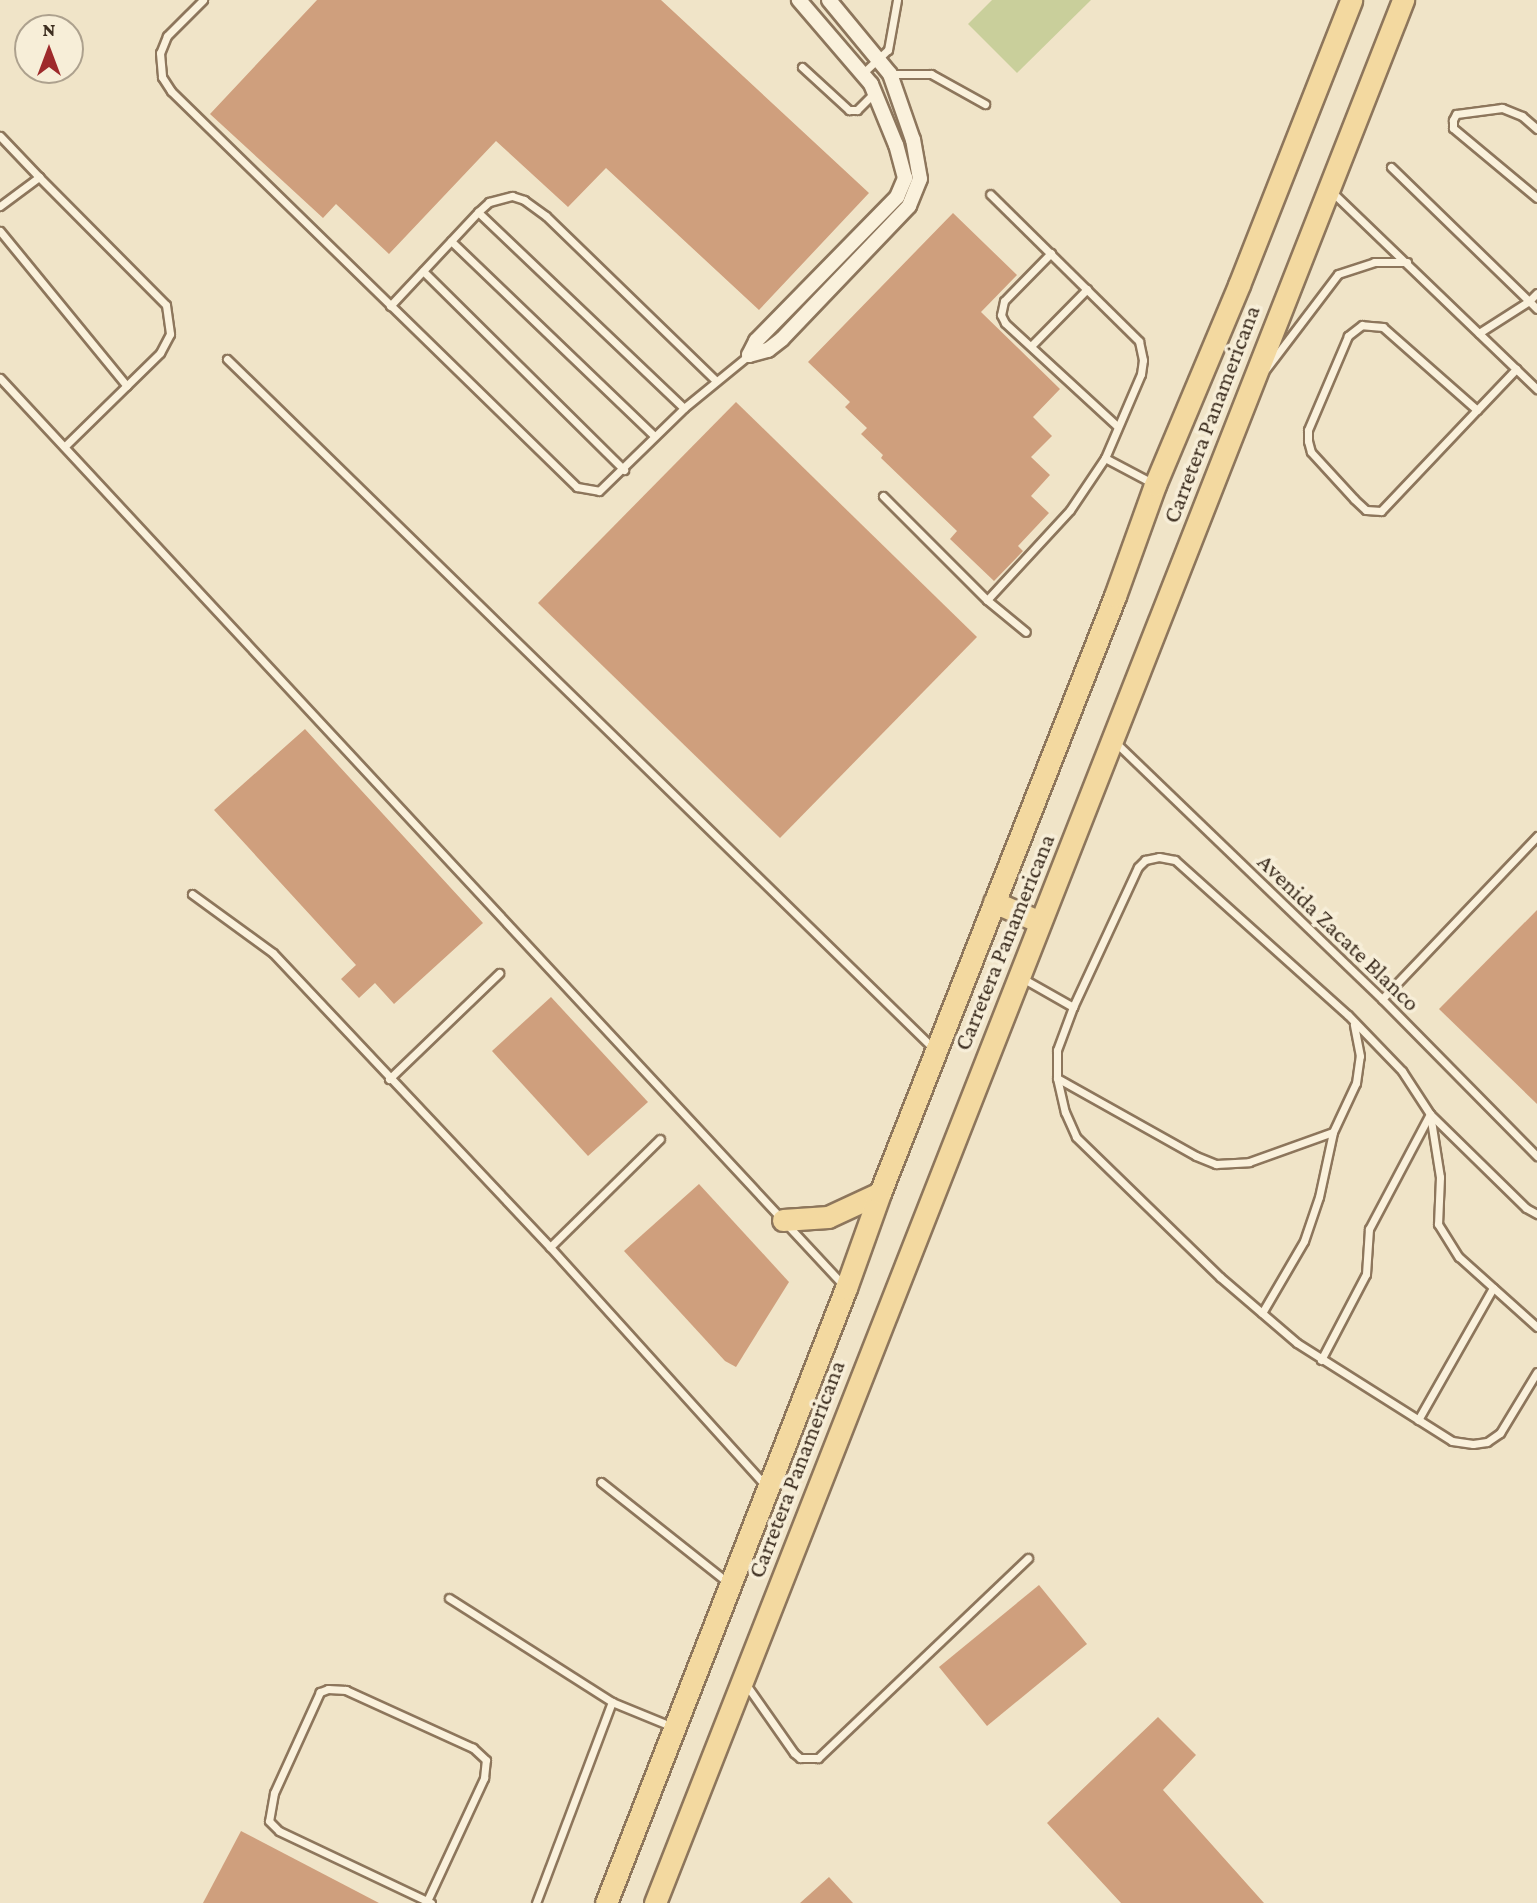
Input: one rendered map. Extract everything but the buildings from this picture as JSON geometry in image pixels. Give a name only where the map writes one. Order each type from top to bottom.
[{"type":"main road","name":"Carretera Panamericana","points":[[606,1903],[846,1288],[880,1193],[1115,596],[1155,485],[1239,285],[1351,0]]},
{"type":"main road","name":"Carretera Panamericana","points":[[656,1903],[1403,0]]},
{"type":"main road","points":[[994,902],[1040,922]]},
{"type":"main road","points":[[783,1220],[828,1217],[880,1193]]},
{"type":"street","points":[[750,355],[756,341],[872,224],[903,188],[905,169],[875,93],[863,73],[799,0]]},
{"type":"street","points":[[750,355],[768,350],[782,338],[909,206],[920,179],[919,166],[890,74],[829,0]]},
{"type":"lane","points":[[202,0],[167,36],[160,53],[162,77],[171,90],[577,487],[599,491],[624,470],[684,408],[750,355]]},
{"type":"lane","points":[[863,73],[881,60],[892,40],[897,0]]},
{"type":"lane","points":[[802,67],[849,110],[857,110],[875,93]]},
{"type":"lane","points":[[890,74],[931,74],[985,104]]},
{"type":"lane","points":[[1537,130],[1522,116],[1502,108],[1456,114],[1452,120],[1453,128],[1537,198]]},
{"type":"lane","points":[[0,136],[166,305],[170,334],[160,354],[64,447]]},
{"type":"lane","points":[[1391,167],[1537,309]]},
{"type":"lane","points":[[0,206],[39,177]]},
{"type":"lane","points":[[1328,188],[1537,388]]},
{"type":"lane","points":[[987,600],[1070,510],[1105,458],[1141,374],[1143,351],[1139,341],[990,194]]},
{"type":"lane","points":[[390,306],[478,212],[498,198],[512,196],[524,200],[545,216],[716,381]]},
{"type":"lane","points":[[478,212],[684,408]]},
{"type":"lane","points":[[0,231],[127,386]]},
{"type":"lane","points":[[451,241],[654,436]]},
{"type":"lane","points":[[1051,253],[1001,308],[1005,323],[1117,426]]},
{"type":"lane","points":[[1249,392],[1338,274],[1374,262],[1407,262]]},
{"type":"lane","points":[[423,271],[624,470]]},
{"type":"lane","points":[[1031,346],[1087,289]]},
{"type":"lane","points":[[1479,333],[1537,293]]},
{"type":"lane","points":[[1477,410],[1383,327],[1363,325],[1348,336],[1308,430],[1308,441],[1311,452],[1354,499],[1367,510],[1381,511],[1516,369]]},
{"type":"lane","points":[[227,359],[936,1051]]},
{"type":"lane","points":[[0,378],[846,1288]]},
{"type":"lane","points":[[1105,458],[1155,485]]},
{"type":"lane","points":[[883,496],[987,600],[1026,632]]},
{"type":"lane","name":"Avenida Zacate Blanco","points":[[1112,739],[1382,999],[1537,1156]]},
{"type":"lane","points":[[1382,999],[1537,836]]},
{"type":"lane","points":[[1537,1214],[1526,1208],[1430,1114],[1402,1071],[1349,1015],[1175,860],[1158,857],[1145,860],[1138,867],[1073,1007],[1058,1050],[1057,1078],[1065,1112],[1076,1137],[1220,1277],[1262,1313],[1321,1360],[1452,1441],[1473,1444],[1487,1442],[1500,1433],[1537,1371]]},
{"type":"lane","points":[[192,894],[272,953],[550,1247],[768,1488]]},
{"type":"lane","points":[[389,1079],[499,973]]},
{"type":"lane","points":[[1019,976],[1073,1007]]},
{"type":"lane","points":[[1262,1313],[1304,1241],[1319,1197],[1333,1132],[1356,1083],[1360,1056],[1357,1032],[1349,1015]]},
{"type":"lane","points":[[1057,1078],[1196,1156],[1216,1164],[1249,1162],[1333,1132]]},
{"type":"lane","points":[[1430,1114],[1440,1177],[1438,1224],[1459,1257],[1537,1327]]},
{"type":"lane","points":[[1321,1360],[1367,1274],[1369,1229],[1430,1114]]},
{"type":"lane","points":[[550,1247],[660,1139]]},
{"type":"lane","points":[[1418,1420],[1493,1288]]},
{"type":"lane","points":[[601,1482],[730,1584]]},
{"type":"lane","points":[[743,1679],[794,1753],[800,1758],[818,1758],[1028,1558]]},
{"type":"lane","points":[[449,1598],[612,1702],[674,1727]]},
{"type":"lane","points":[[338,1688],[357,1694],[473,1748],[486,1760],[484,1778],[429,1902],[279,1831],[269,1821],[271,1800],[320,1692],[338,1688]]},
{"type":"lane","points":[[536,1903],[612,1702]]},
{"type":"green space","points":[[992,0],[1091,0],[1017,73],[968,24]]}]
